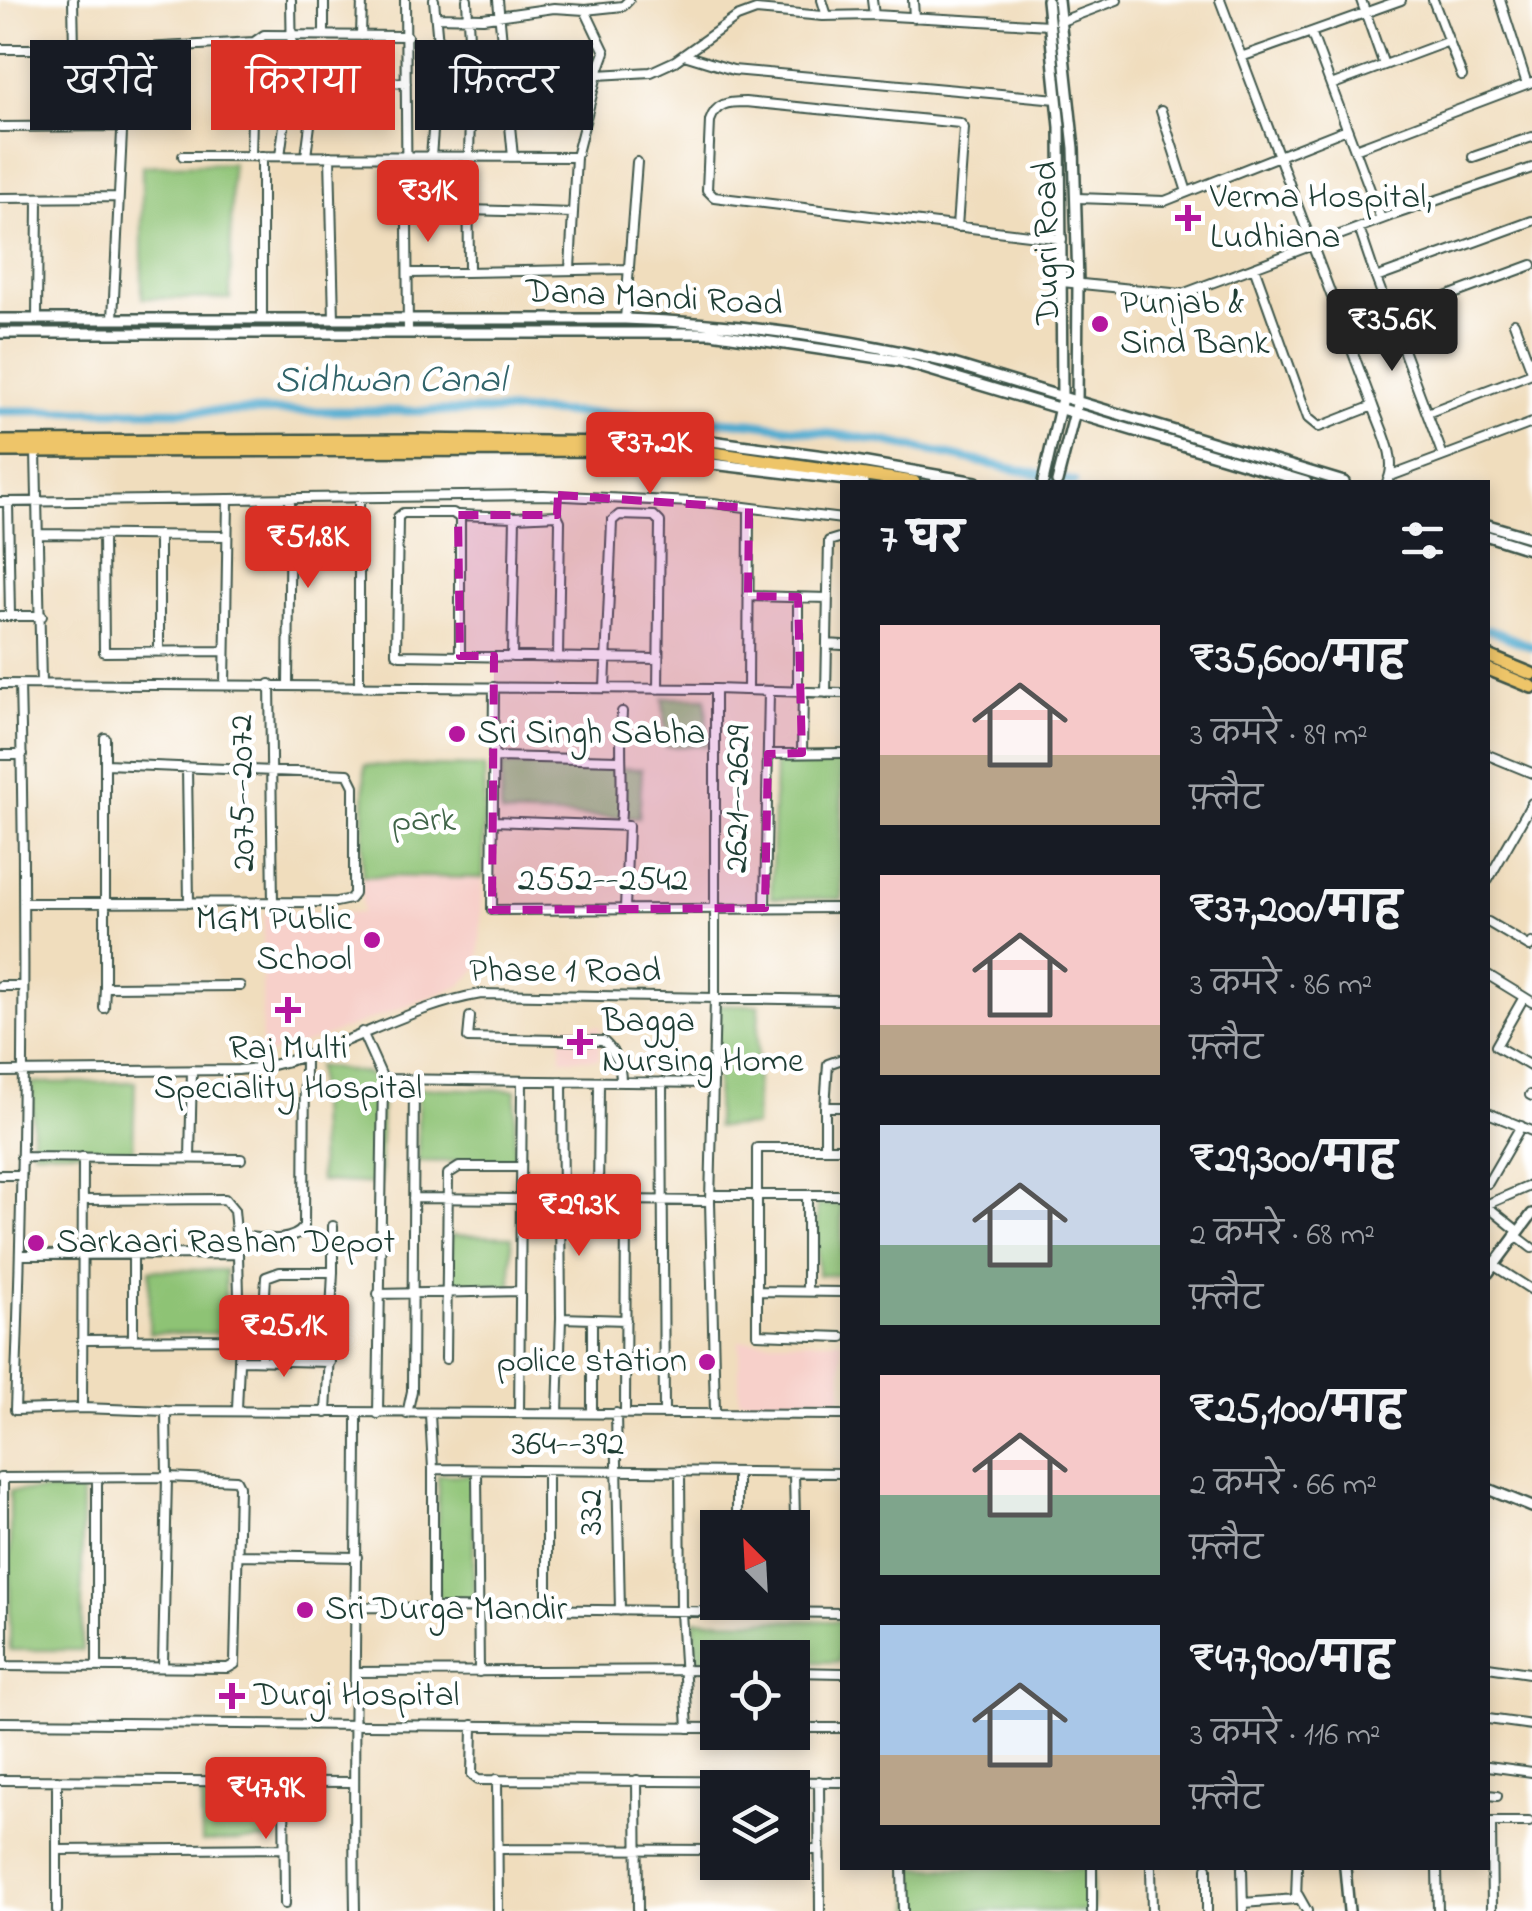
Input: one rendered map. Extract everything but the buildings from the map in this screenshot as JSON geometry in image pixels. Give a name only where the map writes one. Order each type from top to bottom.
[{"type":"highway","points":[[0,442],[414,440],[682,444],[702,451],[900,480]]},
{"type":"highway","points":[[0,451],[616,450],[684,455],[702,451]]},
{"type":"highway","points":[[1490,657],[1532,674]]},
{"type":"highway","points":[[1490,670],[1532,687]]},
{"type":"street","points":[[73,0],[74,40]]},
{"type":"street","points":[[280,156],[292,67],[292,0]]},
{"type":"street","points":[[324,0],[324,36]]},
{"type":"street","points":[[362,0],[362,36]]},
{"type":"street","points":[[405,0],[408,331]]},
{"type":"street","points":[[431,157],[439,54],[434,0]]},
{"type":"street","points":[[467,0],[471,76],[469,272]]},
{"type":"street","points":[[498,0],[502,40]]},
{"type":"street","points":[[436,18],[499,16],[570,4],[585,10],[623,6],[630,0]]},
{"type":"street","points":[[751,0],[756,10]]},
{"type":"street","points":[[822,0],[826,16]]},
{"type":"street","points":[[872,0],[874,16]]},
{"type":"street","points":[[914,0],[914,18]]},
{"type":"street","name":"Dugri Road","points":[[1047,0],[1054,23],[1077,198],[1076,409],[1057,480]]},
{"type":"street","name":"Dugri Road","points":[[1043,480],[1061,404],[1062,239],[1054,23],[1058,0]]},
{"type":"street","points":[[597,75],[651,72],[684,55],[737,16],[756,10],[1054,23],[1117,0]]},
{"type":"street","points":[[1220,0],[1373,406],[1392,460],[1389,479]]},
{"type":"street","points":[[1361,0],[1384,65]]},
{"type":"street","points":[[1241,57],[1400,0]]},
{"type":"street","points":[[1434,0],[1462,76]]},
{"type":"street","points":[[1355,149],[1530,83],[1500,0]]},
{"type":"street","points":[[570,269],[576,158],[606,52],[585,10]]},
{"type":"street","points":[[1311,32],[1381,220]]},
{"type":"street","points":[[257,40],[264,35],[407,36]]},
{"type":"street","points":[[1330,85],[1449,41]]},
{"type":"street","points":[[0,49],[30,49]]},
{"type":"street","points":[[684,55],[734,70],[1058,99]]},
{"type":"street","points":[[306,156],[321,78],[406,83]]},
{"type":"street","points":[[958,226],[964,128],[960,122],[745,102],[728,102],[713,111],[706,190],[714,198],[1062,239]]},
{"type":"street","points":[[1160,111],[1187,192]]},
{"type":"street","points":[[0,126],[30,126]]},
{"type":"street","points":[[1077,198],[1165,201],[1347,128]]},
{"type":"street","points":[[113,319],[123,130]]},
{"type":"street","points":[[251,156],[252,130]]},
{"type":"street","points":[[511,130],[514,157]]},
{"type":"street","points":[[1473,157],[1532,137]]},
{"type":"street","points":[[183,156],[576,158]]},
{"type":"street","points":[[262,156],[262,319]]},
{"type":"street","points":[[330,156],[334,319]]},
{"type":"street","points":[[625,319],[636,162]]},
{"type":"street","points":[[1062,282],[1182,294],[1532,168]]},
{"type":"street","points":[[0,198],[118,197]]},
{"type":"street","points":[[37,319],[38,198]]},
{"type":"street","points":[[468,210],[573,213]]},
{"type":"street","points":[[1376,278],[1532,221]]},
{"type":"street","points":[[1359,228],[1444,456]]},
{"type":"street","points":[[1391,317],[1532,265]]},
{"type":"street","points":[[1254,267],[1313,425],[1319,427],[1373,406]]},
{"type":"street","points":[[410,273],[628,269]]},
{"type":"street","name":"Dana Mandi Road","points":[[0,319],[625,319],[772,330],[903,351],[1076,409],[1337,480]]},
{"type":"street","points":[[1427,413],[1532,372],[1514,323]]},
{"type":"street","points":[[0,333],[711,333],[900,361],[1061,404]]},
{"type":"street","points":[[1076,409],[1300,480]]},
{"type":"street","points":[[1389,479],[1532,423]]},
{"type":"street","points":[[682,444],[696,439],[964,480]]},
{"type":"street","points":[[36,451],[41,684]]},
{"type":"street","points":[[659,454],[684,462],[845,480]]},
{"type":"street","points":[[558,495],[558,658]]},
{"type":"street","points":[[10,616],[4,502],[558,495],[656,500],[840,519]]},
{"type":"street","points":[[359,497],[360,685]]},
{"type":"street","points":[[288,684],[290,498]]},
{"type":"street","points":[[225,684],[228,499]]},
{"type":"street","points":[[656,500],[660,522],[658,689]]},
{"type":"street","points":[[748,690],[749,508]]},
{"type":"street","points":[[458,515],[462,530],[460,656]]},
{"type":"street","points":[[557,515],[398,516],[394,649],[400,654],[658,660]]},
{"type":"street","points":[[605,688],[612,521],[619,515],[657,518]]},
{"type":"street","points":[[512,656],[514,517]]},
{"type":"street","points":[[1490,526],[1532,538]]},
{"type":"street","points":[[40,534],[227,536]]},
{"type":"street","points":[[103,535],[102,650],[225,651]]},
{"type":"street","points":[[158,652],[159,535]]},
{"type":"street","points":[[826,692],[829,541],[840,537]]},
{"type":"street","points":[[1490,537],[1532,550]]},
{"type":"street","points":[[748,596],[828,598]]},
{"type":"street","name":"2621--2629","points":[[798,597],[802,753]]},
{"type":"street","points":[[0,616],[42,616]]},
{"type":"street","points":[[827,644],[840,644]]},
{"type":"street","points":[[0,684],[288,684],[840,693]]},
{"type":"street","points":[[14,1410],[24,903],[20,684]]},
{"type":"street","name":"2075--2072","points":[[270,684],[273,902]]},
{"type":"street","points":[[494,687],[493,822],[624,825]]},
{"type":"street","points":[[715,689],[715,999],[710,1198],[715,1412]]},
{"type":"street","name":"2621--2629","points":[[765,908],[769,691]]},
{"type":"street","points":[[622,712],[619,760],[625,909]]},
{"type":"street","points":[[104,1008],[105,738]]},
{"type":"street","points":[[768,754],[840,753]]},
{"type":"street","points":[[0,755],[22,755]]},
{"type":"street","points":[[1490,756],[1532,774]]},
{"type":"street","points":[[494,757],[619,760]]},
{"type":"street","points":[[24,903],[350,899],[354,886],[354,802],[353,781],[348,774],[106,764]]},
{"type":"street","points":[[187,768],[189,903]]},
{"type":"street","points":[[1490,876],[1532,803]]},
{"type":"street","name":"2552--2542","points":[[493,822],[492,910],[840,908]]},
{"type":"street","points":[[1490,923],[1531,946]]},
{"type":"street","points":[[1490,976],[1528,999],[1496,1046],[1532,1067]]},
{"type":"street","points":[[0,986],[22,986]]},
{"type":"street","points":[[105,987],[240,986]]},
{"type":"street","name":"Phase 1 Road","points":[[0,1072],[270,1066],[443,1002],[480,994],[840,1000]]},
{"type":"street","points":[[470,1017],[468,1038],[603,1041],[614,1051],[621,1068],[620,1082]]},
{"type":"street","points":[[362,1032],[382,1079],[378,1414]]},
{"type":"street","points":[[237,1236],[289,1238],[298,1236],[304,1227],[305,1055]]},
{"type":"street","points":[[825,1148],[828,1064],[840,1060]]},
{"type":"street","points":[[190,1158],[192,1070]]},
{"type":"street","points":[[382,1079],[712,1083]]},
{"type":"street","points":[[407,1414],[412,1391],[414,1080]]},
{"type":"street","points":[[520,1414],[522,1081]]},
{"type":"street","points":[[558,1413],[562,1081]]},
{"type":"street","points":[[598,1200],[599,1082]]},
{"type":"street","points":[[662,1082],[664,1413]]},
{"type":"street","points":[[826,1107],[840,1107]]},
{"type":"street","points":[[1490,1114],[1532,1131]]},
{"type":"street","points":[[1490,1180],[1521,1126]]},
{"type":"street","points":[[840,1148],[759,1146],[758,1196],[758,1335],[840,1337]]},
{"type":"street","points":[[20,1156],[241,1159]]},
{"type":"street","points":[[82,1408],[84,1157]]},
{"type":"street","points":[[446,1359],[448,1174],[453,1168],[522,1167]]},
{"type":"street","points":[[0,1175],[20,1176]]},
{"type":"street","points":[[1490,1205],[1532,1185]]},
{"type":"street","points":[[807,1195],[807,1291]]},
{"type":"street","points":[[413,1198],[662,1200],[840,1195]]},
{"type":"street","points":[[84,1200],[225,1198],[234,1210],[240,1339],[237,1409]]},
{"type":"street","name":"332","points":[[620,1611],[619,1473],[626,1320],[626,1200]]},
{"type":"street","points":[[1490,1208],[1532,1248]]},
{"type":"street","points":[[1532,1214],[1490,1269],[1532,1290]]},
{"type":"street","points":[[326,1412],[333,1226]]},
{"type":"street","points":[[20,1254],[238,1254]]},
{"type":"street","points":[[133,1256],[134,1340]]},
{"type":"street","points":[[261,1360],[266,1276],[280,1272],[333,1272]]},
{"type":"street","points":[[758,1291],[840,1292]]},
{"type":"street","points":[[378,1294],[520,1292]]},
{"type":"street","points":[[561,1318],[626,1320]]},
{"type":"street","points":[[592,1319],[592,1413]]},
{"type":"street","points":[[83,1340],[240,1339]]},
{"type":"street","points":[[239,1360],[330,1362]]},
{"type":"street","points":[[0,1410],[840,1414]]},
{"type":"street","points":[[163,1665],[166,1411]]},
{"type":"street","points":[[355,1911],[357,1413]]},
{"type":"street","points":[[430,1414],[433,1610]]},
{"type":"street","name":"364--392","points":[[433,1469],[840,1473]]},
{"type":"street","points":[[680,1471],[681,1612],[688,1728]]},
{"type":"street","points":[[477,1472],[479,1672]]},
{"type":"street","points":[[547,1472],[547,1611]]},
{"type":"street","points":[[737,1472],[737,1510]]},
{"type":"street","points":[[794,1473],[795,1510]]},
{"type":"street","points":[[96,1477],[97,1666]]},
{"type":"street","points":[[167,1477],[238,1482],[235,1664],[228,1668],[1,1666],[1,1478],[167,1477]]},
{"type":"street","points":[[1490,1490],[1532,1507]]},
{"type":"street","points":[[238,1554],[357,1557]]},
{"type":"street","points":[[357,1607],[700,1610]]},
{"type":"street","points":[[810,1613],[840,1613]]},
{"type":"street","points":[[1490,1668],[1528,1673]]},
{"type":"street","points":[[354,1672],[700,1669]]},
{"type":"street","points":[[810,1672],[840,1673]]},
{"type":"street","points":[[1490,1720],[1532,1725]]},
{"type":"street","points":[[0,1722],[354,1722],[700,1728]]},
{"type":"street","points":[[473,1725],[472,1775],[478,1780],[840,1782]]},
{"type":"street","points":[[810,1728],[840,1728]]},
{"type":"street","points":[[1490,1766],[1532,1772]]},
{"type":"street","points":[[497,1779],[498,1911]]},
{"type":"street","points":[[0,1780],[353,1782]]},
{"type":"street","points":[[57,1780],[58,1911]]},
{"type":"street","points":[[637,1780],[638,1911]]},
{"type":"street","points":[[284,1781],[285,1904]]},
{"type":"street","points":[[819,1781],[820,1911]]},
{"type":"street","points":[[1492,1911],[1491,1822],[1529,1822]]},
{"type":"street","points":[[57,1850],[284,1848]]},
{"type":"street","points":[[498,1849],[700,1850]]},
{"type":"street","points":[[810,1850],[819,1850]]},
{"type":"street","points":[[902,1870],[904,1911]]},
{"type":"street","points":[[1092,1870],[1092,1911]]},
{"type":"street","points":[[1151,1870],[1152,1911]]},
{"type":"street","points":[[1207,1870],[1207,1911]]},
{"type":"street","points":[[1242,1870],[1243,1907],[1291,1901],[1298,1895]]},
{"type":"street","points":[[1296,1870],[1298,1895],[1307,1911]]},
{"type":"street","points":[[1344,1870],[1349,1911]]},
{"type":"street","points":[[1437,1870],[1438,1911]]},
{"type":"highlighted area","points":[[558,495],[749,508],[748,596],[798,597],[803,692],[802,753],[768,754],[765,908],[492,910],[494,656],[460,656],[458,515],[557,515]]},
{"type":"shaded area","name":"MGM Public School","points":[[362,876],[483,878],[479,967],[460,986],[261,1057],[264,912],[362,913]]},
{"type":"shaded area","name":"Bagga Nursing Home","points":[[561,1026],[600,1026],[599,1059],[561,1059]]},
{"type":"shaded area","points":[[739,1341],[840,1341],[840,1400],[739,1400]]},
{"type":"green space","points":[[232,163],[230,299],[142,298],[142,166]]},
{"type":"green space","points":[[663,698],[706,698],[707,745],[666,747]]},
{"type":"green space","points":[[840,762],[840,899],[771,898],[775,763]]},
{"type":"green space","name":"park","points":[[365,765],[485,767],[483,878],[362,876]]},
{"type":"green space","name":"park","points":[[501,765],[642,769],[639,818],[501,814]]},
{"type":"green space","points":[[717,1005],[759,1005],[755,1126],[716,1127]]},
{"type":"green space","points":[[317,1066],[365,1073],[382,1082],[380,1184],[320,1181]]},
{"type":"green space","points":[[135,1082],[133,1151],[33,1151],[32,1083]]},
{"type":"green space","points":[[418,1088],[516,1090],[514,1160],[418,1162]]},
{"type":"green space","points":[[840,1204],[840,1275],[818,1275],[817,1205]]},
{"type":"green space","points":[[451,1235],[512,1237],[511,1287],[450,1283]]},
{"type":"green space","points":[[150,1270],[225,1270],[225,1333],[149,1333]]},
{"type":"green space","points":[[438,1475],[473,1475],[474,1606],[437,1603]]},
{"type":"green space","points":[[10,1491],[82,1491],[82,1650],[10,1650]]},
{"type":"green space","points":[[695,1620],[840,1621],[839,1662],[810,1662],[810,1640],[700,1640],[700,1661],[694,1661]]},
{"type":"green space","points":[[275,1788],[276,1840],[202,1842],[201,1790]]},
{"type":"green space","points":[[911,1870],[1093,1870],[1092,1911],[912,1911]]},
{"type":"waterway","name":"Sidhwan Canal","points":[[0,411],[615,414],[752,423],[883,441],[1065,480]]},
{"type":"waterway","name":"Sidhwan Canal","points":[[1490,630],[1532,647]]},
{"type":"place","name":"Verma Hospital, Ludhiana","points":[[1188,218]]},
{"type":"place","name":"Punjab & Sind Bank","points":[[1100,324]]},
{"type":"place","name":"Sri Singh Sabha","points":[[457,734]]},
{"type":"place","name":"MGM Public School","points":[[372,940]]},
{"type":"place","name":"Raj Multi Speciality Hospital","points":[[288,1010]]},
{"type":"place","name":"Bagga Nursing Home","points":[[580,1042]]},
{"type":"place","name":"Sarkaari Rashan Depot","points":[[36,1243]]},
{"type":"place","name":"police station","points":[[707,1362]]},
{"type":"place","name":"Sri Durga Mandir","points":[[305,1610]]},
{"type":"place","name":"Durgi Hospital","points":[[232,1696]]}]
